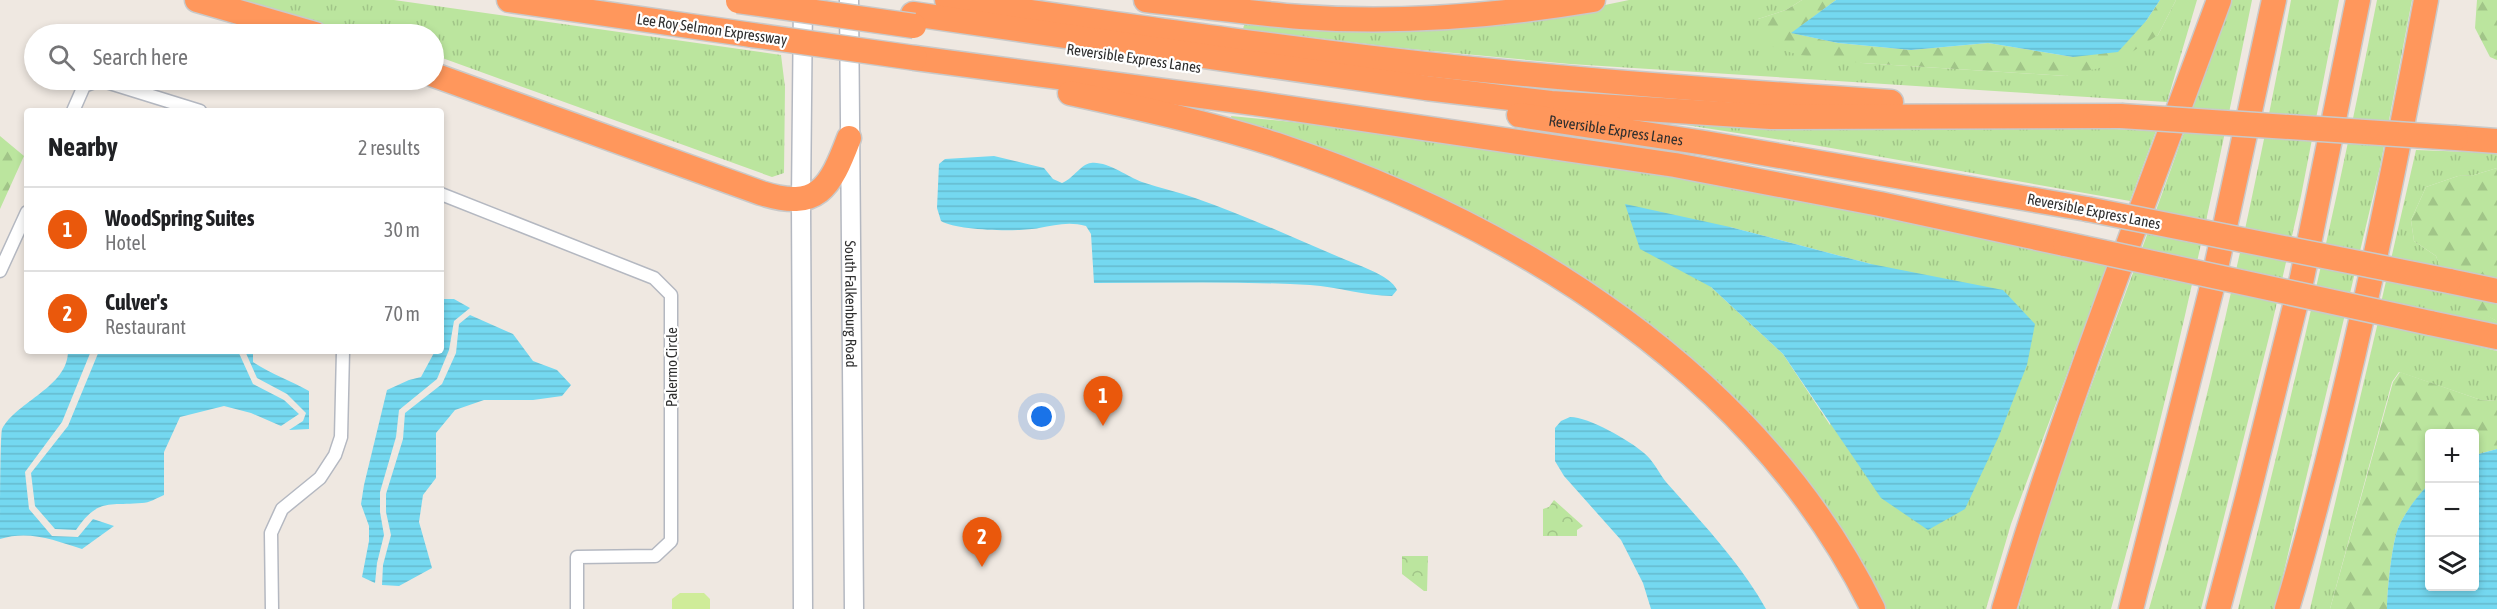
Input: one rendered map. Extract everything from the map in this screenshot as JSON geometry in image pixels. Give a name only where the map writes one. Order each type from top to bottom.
[{"type":"highway","points":[[197,0],[280,24]]},
{"type":"highway","name":"Lee Roy Selmon Expressway","points":[[509,0],[915,58]]},
{"type":"highway","points":[[819,0],[914,20],[1551,103],[1771,117],[2121,116]]},
{"type":"highway","points":[[947,0],[1259,44],[1670,88],[2497,141]]},
{"type":"highway","points":[[1146,0],[1303,17],[1396,20],[1536,10],[1593,0]]},
{"type":"highway","points":[[2193,67],[2207,0]]},
{"type":"highway","points":[[2004,609],[2057,442],[2219,0]]},
{"type":"highway","points":[[2131,609],[2211,291],[2274,0]]},
{"type":"highway","points":[[2218,609],[2302,278],[2358,0]]},
{"type":"highway","points":[[2287,609],[2309,535],[2377,247],[2426,0]]},
{"type":"highway","name":"Reversible Express Lanes","points":[[732,1],[914,20],[1705,143],[2088,209],[2497,291]]},
{"type":"highway","points":[[915,58],[1242,102],[1675,165],[1880,204],[2497,337]]},
{"type":"highway","points":[[915,58],[1179,117],[1277,146],[1370,180],[1431,207],[1551,273],[1647,337],[1720,400],[1780,467],[1808,503],[1846,561],[1873,609]]},
{"type":"highway","points":[[444,79],[761,193],[801,201],[817,192],[829,180],[839,165],[849,138]]},
{"type":"highway","points":[[2301,609],[2309,535]]},
{"type":"street","points":[[803,0],[801,201],[803,609]]},
{"type":"street","name":"South Falkenburg Road","points":[[849,0],[854,609]]},
{"type":"street","points":[[74,108],[82,90]]},
{"type":"street","points":[[132,90],[190,108]]},
{"type":"street","name":"Palermo Circle","points":[[444,195],[654,278],[671,295],[671,540],[656,556],[578,557],[577,609]]},
{"type":"street","points":[[0,271],[24,219]]},
{"type":"street","points":[[272,609],[271,533],[282,509],[320,478],[335,455],[341,437],[343,354]]},
{"type":"green space","points":[[236,0],[394,0],[781,55],[785,87],[784,173],[772,177],[444,59],[444,24],[319,24]]},
{"type":"green space","points":[[1629,0],[1802,0],[1786,10],[1758,19],[1862,63],[2066,76],[2158,35],[2176,0],[2197,0],[2167,102],[1570,64],[1400,48],[1243,29],[1246,18],[1581,10]]},
{"type":"green space","points":[[1802,0],[1836,0],[1792,33],[1838,43],[1911,50],[1988,43],[2073,57],[2146,21],[2160,0],[2176,0],[2158,35],[2112,65],[2066,76],[1862,63],[1799,55],[1767,45],[1758,19],[1786,10]]},
{"type":"green space","points":[[2227,0],[2252,0],[2187,306],[2151,458],[2111,609],[2018,609],[2067,455],[2177,153]]},
{"type":"green space","points":[[2291,0],[2339,0],[2301,196],[2270,333],[2201,609],[2149,609],[2191,458],[2228,306]]},
{"type":"green space","points":[[2377,0],[2412,0],[2380,167],[2275,609],[2238,609],[2312,306]]},
{"type":"green space","points":[[2477,0],[2497,0],[2497,60],[2490,57],[2475,28]]},
{"type":"green space","points":[[1461,79],[1911,119],[2156,131],[2130,201],[1814,145],[1458,89]]},
{"type":"green space","points":[[1231,116],[1362,129],[1687,179],[1821,204],[2108,264],[2011,524],[1986,609],[1885,609],[1851,546],[1828,511],[1773,440],[1736,399],[1693,359],[1608,296],[1232,120]],"holes":[[[1730,227],[1871,264],[1830,425],[1783,354],[1711,287]]]},
{"type":"green space","points":[[0,136],[24,156],[0,209]]},
{"type":"green space","points":[[2416,150],[2497,153],[2497,168],[2474,175],[2458,176],[2426,187],[2411,220],[2414,241],[2436,256],[2442,272],[2483,313],[2497,321],[2497,327],[2381,303]]},
{"type":"green space","points":[[2497,168],[2497,321],[2461,303],[2448,291],[2436,256],[2414,241],[2411,220],[2426,187],[2458,176],[2474,175]]},
{"type":"green space","points":[[2378,322],[2497,351],[2497,401],[2481,400],[2399,372],[2392,382],[2330,609],[2310,609]]},
{"type":"green space","points":[[2400,372],[2481,400],[2497,401],[2497,449],[2479,454],[2479,429],[2425,429],[2425,489],[2409,509],[2396,533],[2390,566],[2387,609],[2330,609],[2393,382]]},
{"type":"green space","points":[[1554,500],[1583,526],[1577,530],[1577,536],[1543,536],[1543,509],[1549,507]]},
{"type":"green space","points":[[1402,556],[1428,556],[1427,591],[1402,574]]},
{"type":"green space","points":[[680,593],[704,593],[710,599],[710,609],[672,609],[672,599]]},
{"type":"water","points":[[1836,0],[2160,0],[2146,21],[2118,52],[2073,57],[1988,43],[1911,50],[1838,43],[1791,33]]},
{"type":"water","points":[[994,156],[1044,168],[1053,179],[1062,183],[1087,164],[1104,164],[1142,182],[1232,212],[1362,267],[1388,280],[1397,290],[1392,296],[1320,286],[1283,284],[1094,283],[1091,234],[1086,226],[1068,224],[1030,229],[989,230],[961,227],[941,221],[937,208],[939,164],[945,159]]},
{"type":"water","points":[[1625,204],[1730,227],[1871,264],[2003,290],[2035,324],[2027,365],[1999,436],[1965,509],[1928,530],[1881,498],[1783,354],[1711,287],[1640,249]]},
{"type":"water","points":[[444,299],[454,299],[470,308],[454,321],[449,350],[437,379],[399,410],[396,437],[380,492],[380,512],[384,535],[375,583],[362,577],[369,541],[369,526],[361,504],[364,485],[387,390],[421,377],[433,354],[444,354]]},
{"type":"water","points":[[470,315],[513,334],[533,361],[557,370],[571,385],[562,396],[533,400],[484,400],[455,410],[436,433],[436,478],[423,495],[419,522],[432,568],[399,586],[382,585],[383,565],[391,535],[386,512],[386,494],[403,439],[405,413],[442,384],[456,353],[459,324]]},
{"type":"water","points":[[68,354],[90,354],[62,422],[25,472],[29,509],[52,536],[78,537],[93,519],[114,526],[82,549],[31,536],[11,536],[0,539],[2,429],[9,419],[51,384],[66,364]]},
{"type":"water","points":[[98,354],[239,354],[253,384],[284,400],[299,414],[281,426],[251,413],[224,406],[180,417],[164,452],[164,495],[145,503],[112,504],[98,508],[76,530],[55,529],[35,506],[31,473],[68,426]]},
{"type":"water","points":[[246,354],[253,354],[253,362],[309,391],[309,429],[289,430],[303,421],[306,413],[287,394],[257,378]]},
{"type":"water","points":[[1570,417],[1609,430],[1647,456],[1666,482],[1732,559],[1766,609],[1651,609],[1643,583],[1621,540],[1564,476],[1555,461],[1555,428],[1561,421]]},
{"type":"water","points":[[2497,449],[2497,609],[2387,609],[2390,566],[2396,533],[2409,509],[2425,489],[2425,591],[2479,591],[2479,454]]},
{"type":"place","name":"WoodSpring Suites","points":[[1103,426]]},
{"type":"place","name":"Culver's","points":[[982,567]]}]
